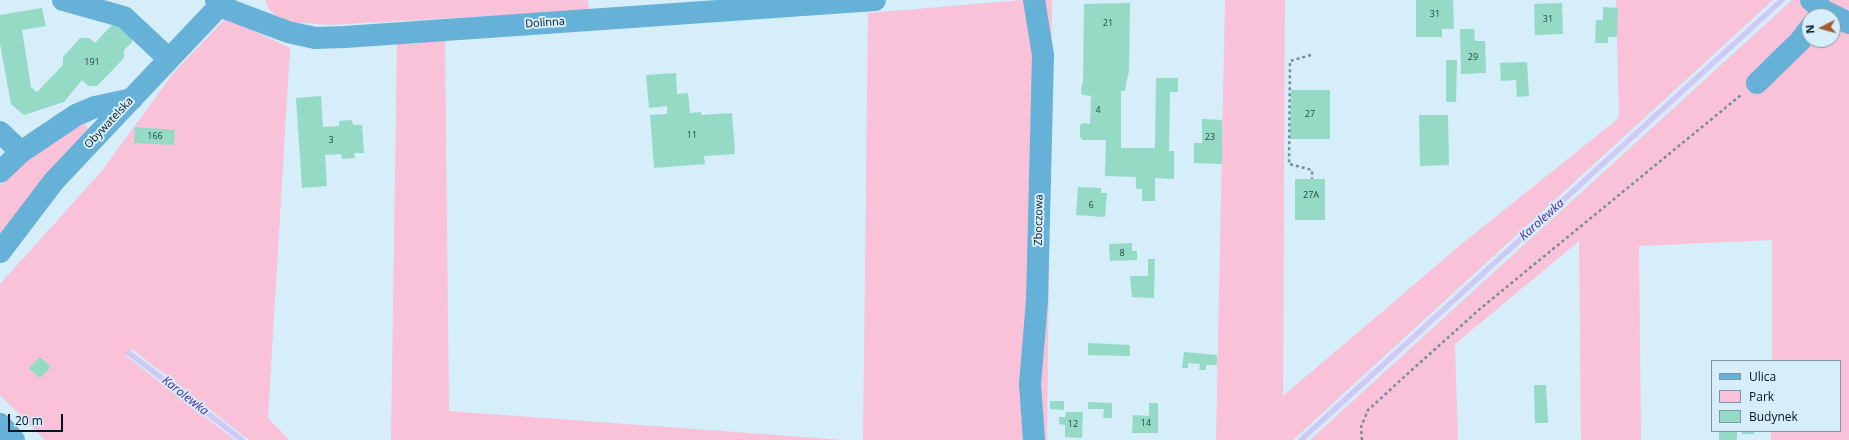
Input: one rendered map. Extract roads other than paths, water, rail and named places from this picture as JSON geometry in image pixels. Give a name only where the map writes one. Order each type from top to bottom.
[{"type":"street","points":[[64,0],[124,17],[169,59]]},
{"type":"street","name":"Dolinna","points":[[221,1],[227,9],[288,32],[315,38],[875,0]]},
{"type":"street","name":"Zboczowa","points":[[1034,0],[1043,55],[1037,301],[1030,384],[1034,440]]},
{"type":"street","name":"Obywatelska","points":[[0,252],[54,181],[132,99],[221,1]]},
{"type":"street","points":[[1817,7],[1849,23]]},
{"type":"street","points":[[1757,83],[1801,40]]},
{"type":"street","points":[[0,172],[21,152],[76,115],[95,107],[132,99]]},
{"type":"street","points":[[0,132],[21,152]]},
{"type":"street","points":[[0,424],[14,440]]},
{"type":"waterway","name":"Karolewka","points":[[1301,440],[1782,0]]},
{"type":"waterway","name":"Karolewka","points":[[129,353],[242,440]]}]
